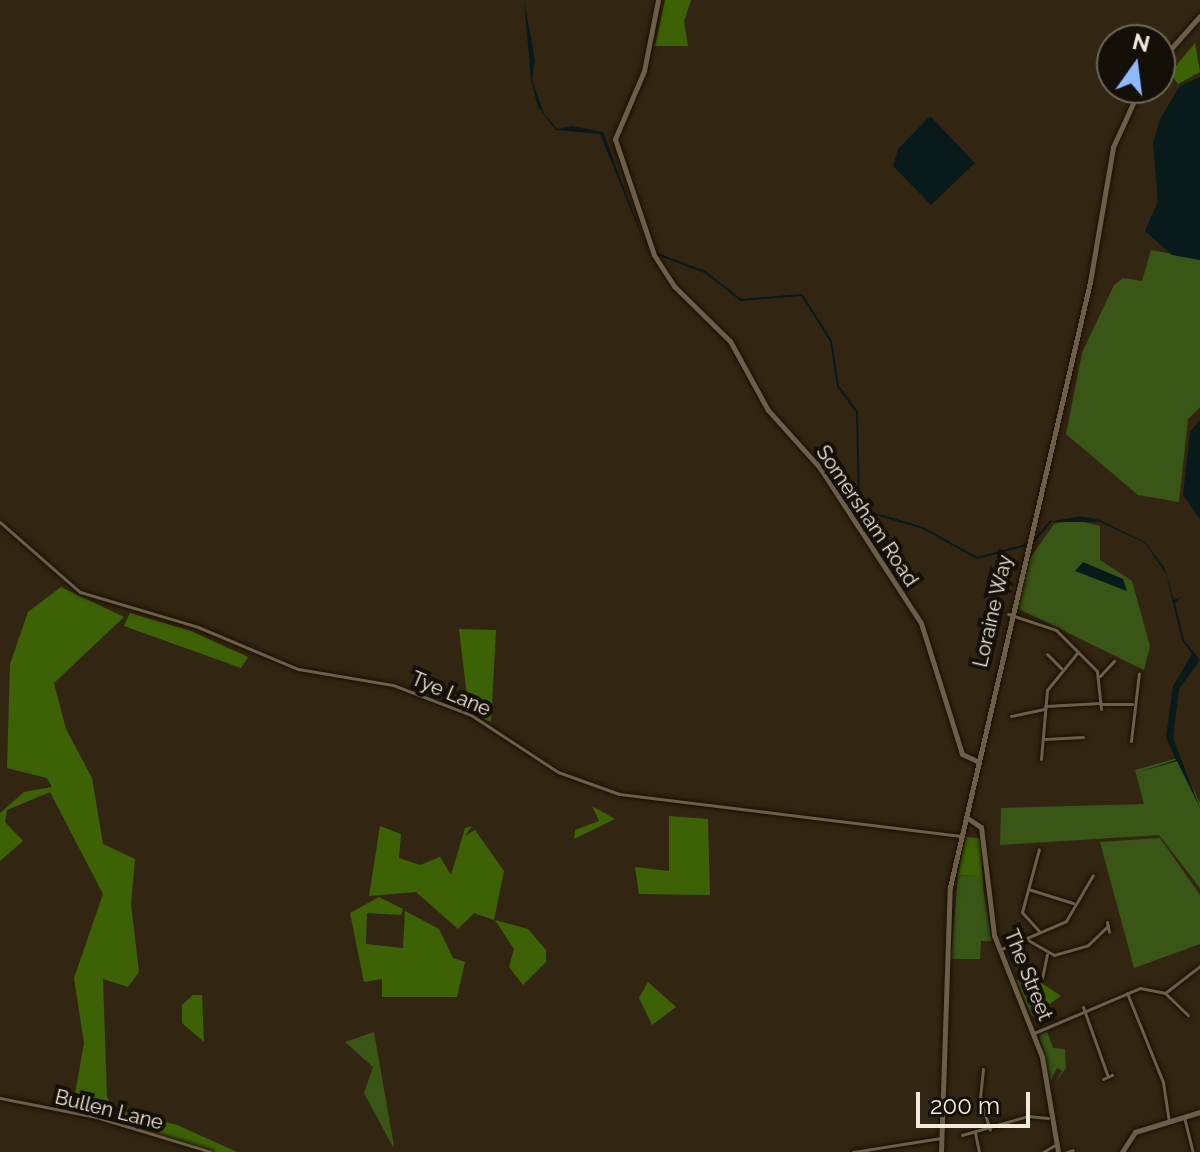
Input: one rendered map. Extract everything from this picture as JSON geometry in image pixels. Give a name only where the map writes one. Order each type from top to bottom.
[{"type":"main road","name":"Somersham Road","points":[[658,0],[644,71],[615,139],[654,255],[674,286],[730,341],[768,410],[820,468],[921,623],[962,754],[977,761]]},
{"type":"main road","points":[[1176,43],[1200,16]]},
{"type":"main road","name":"Loraine Way","points":[[941,1152],[947,927],[961,836],[1008,614],[1090,282],[1113,147],[1133,104]]},
{"type":"main road","name":"The Street","points":[[966,817],[981,830],[998,950],[1034,1033],[1048,1118],[1058,1152]]},
{"type":"main road","points":[[1122,1152],[1128,1136],[1200,1112]]},
{"type":"street","name":"Tye Lane","points":[[0,522],[80,592],[198,627],[298,669],[382,680],[471,715],[558,772],[619,794],[961,836]]},
{"type":"street","points":[[1008,614],[1049,626],[1078,652],[1100,676],[1101,705]]},
{"type":"street","points":[[1041,759],[1045,739],[1045,708],[1061,668],[1078,652]]},
{"type":"street","points":[[1047,654],[1061,668]]},
{"type":"street","points":[[1100,676],[1114,661]]},
{"type":"street","points":[[1131,741],[1134,687],[1139,673]]},
{"type":"street","points":[[1128,685],[1134,687]]},
{"type":"street","points":[[1011,716],[1045,708],[1132,704]]},
{"type":"street","points":[[1045,739],[1083,737]]},
{"type":"street","points":[[1039,849],[1022,913],[1039,931]]},
{"type":"street","points":[[998,950],[1065,922],[1073,903],[1093,875]]},
{"type":"street","points":[[1028,889],[1073,903]]},
{"type":"street","points":[[1047,955],[1088,945],[1107,924],[1109,932]]},
{"type":"street","points":[[1028,940],[1047,955]]},
{"type":"street","points":[[1042,978],[1047,955]]},
{"type":"street","points":[[1165,993],[1200,966]]},
{"type":"street","points":[[1034,1033],[1083,1007],[1149,987],[1165,993],[1188,1015]]},
{"type":"street","points":[[1127,993],[1163,1083],[1169,1122]]},
{"type":"street","points":[[1083,1007],[1108,1077]]},
{"type":"street","points":[[983,1069],[979,1095],[990,1129]]},
{"type":"street","name":"Bullen Lane","points":[[0,1098],[211,1152]]},
{"type":"street","points":[[962,1135],[1025,1117],[1048,1118]]},
{"type":"street","points":[[1184,1117],[1193,1152]]},
{"type":"street","points":[[975,1133],[979,1152]]},
{"type":"street","points":[[853,1152],[941,1138]]},
{"type":"street","points":[[1043,1152],[1055,1145]]},
{"type":"street","points":[[1067,1152],[1073,1150]]},
{"type":"green space","points":[[665,0],[691,0],[684,21],[688,46],[655,46]]},
{"type":"green space","points":[[1195,43],[1200,72],[1178,84],[1176,66]]},
{"type":"green space","points":[[1151,250],[1200,259],[1200,407],[1188,419],[1179,502],[1138,495],[1066,434],[1082,353],[1114,285],[1123,278],[1142,281]]},
{"type":"green space","points":[[1075,520],[1100,526],[1100,560],[1132,581],[1150,646],[1144,670],[1013,606],[1028,561],[1054,524]]},
{"type":"green space","points":[[61,587],[124,617],[54,683],[66,729],[92,778],[103,844],[135,859],[131,904],[139,972],[128,987],[103,979],[107,1097],[114,1109],[104,1118],[72,1111],[84,1043],[74,978],[103,894],[50,792],[7,810],[5,822],[23,841],[0,861],[0,813],[24,792],[52,787],[47,778],[7,768],[10,664],[28,612]]},
{"type":"green space","points":[[130,613],[191,631],[248,657],[241,668],[124,626]]},
{"type":"green space","points":[[459,629],[496,630],[491,722],[469,713]]},
{"type":"green space","points":[[1178,758],[1200,803],[1200,888],[1159,835],[1000,845],[1001,808],[1144,804],[1135,770]]},
{"type":"green space","points":[[592,806],[615,819],[574,839],[575,830],[599,821]]},
{"type":"green space","points":[[669,816],[708,819],[710,895],[639,894],[635,867],[669,871]]},
{"type":"green space","points":[[380,826],[401,834],[399,858],[420,865],[440,857],[451,875],[465,828],[472,826],[465,836],[475,830],[504,871],[494,920],[474,913],[458,929],[416,892],[369,896]]},
{"type":"green space","points":[[965,837],[981,838],[983,888],[978,876],[958,875]]},
{"type":"green space","points":[[1160,838],[1200,895],[1200,944],[1134,968],[1100,842]]},
{"type":"green space","points":[[958,875],[978,876],[983,888],[992,941],[981,941],[980,959],[951,959]]},
{"type":"green space","points":[[379,897],[403,909],[401,915],[367,913],[366,944],[403,948],[405,911],[439,929],[453,958],[465,962],[457,997],[382,997],[382,979],[364,982],[350,913]]},
{"type":"green space","points":[[495,920],[528,929],[546,950],[546,962],[523,985],[509,967],[514,949]]},
{"type":"green space","points":[[1015,980],[1037,980],[1061,996],[1032,1016]]},
{"type":"green space","points":[[648,982],[676,1007],[652,1025],[639,998]]},
{"type":"green space","points":[[193,995],[202,995],[204,1042],[182,1023],[182,1005]]},
{"type":"green space","points":[[1047,1031],[1053,1048],[1065,1049],[1066,1068],[1055,1083],[1062,1071],[1057,1068],[1050,1082],[1039,1034]]},
{"type":"green space","points":[[374,1032],[393,1147],[364,1093],[373,1067],[345,1042]]},
{"type":"green space","points":[[118,1110],[177,1125],[237,1152],[212,1152],[108,1119]]},
{"type":"shaded area","points":[[524,0],[535,60],[532,80],[543,112],[557,129],[573,126],[603,132],[648,252],[600,134],[556,130],[538,107],[531,80]]},
{"type":"shaded area","points":[[1200,77],[1200,260],[1172,255],[1145,231],[1158,201],[1153,144],[1160,119],[1169,104],[1176,104],[1176,93],[1180,86]]},
{"type":"shaded area","points":[[930,116],[975,163],[931,205],[893,166],[898,149]]},
{"type":"shaded area","points":[[1200,420],[1200,519],[1183,495],[1190,432]]},
{"type":"shaded area","points":[[1081,516],[1100,520],[1145,542],[1164,567],[1174,600],[1181,597],[1175,603],[1184,640],[1200,660],[1179,689],[1173,738],[1200,808],[1177,761],[1136,773],[1176,760],[1166,737],[1173,686],[1192,654],[1182,640],[1166,574],[1145,543],[1100,522],[1049,522]]},
{"type":"shaded area","points":[[1083,562],[1123,579],[1127,591],[1075,571]]},
{"type":"waterway","points":[[657,254],[705,272],[741,300],[802,295],[831,341],[838,386],[857,412],[859,499],[866,511],[923,528],[977,558],[1026,545]]},
{"type":"waterway","points":[[1032,543],[1050,522]]}]
